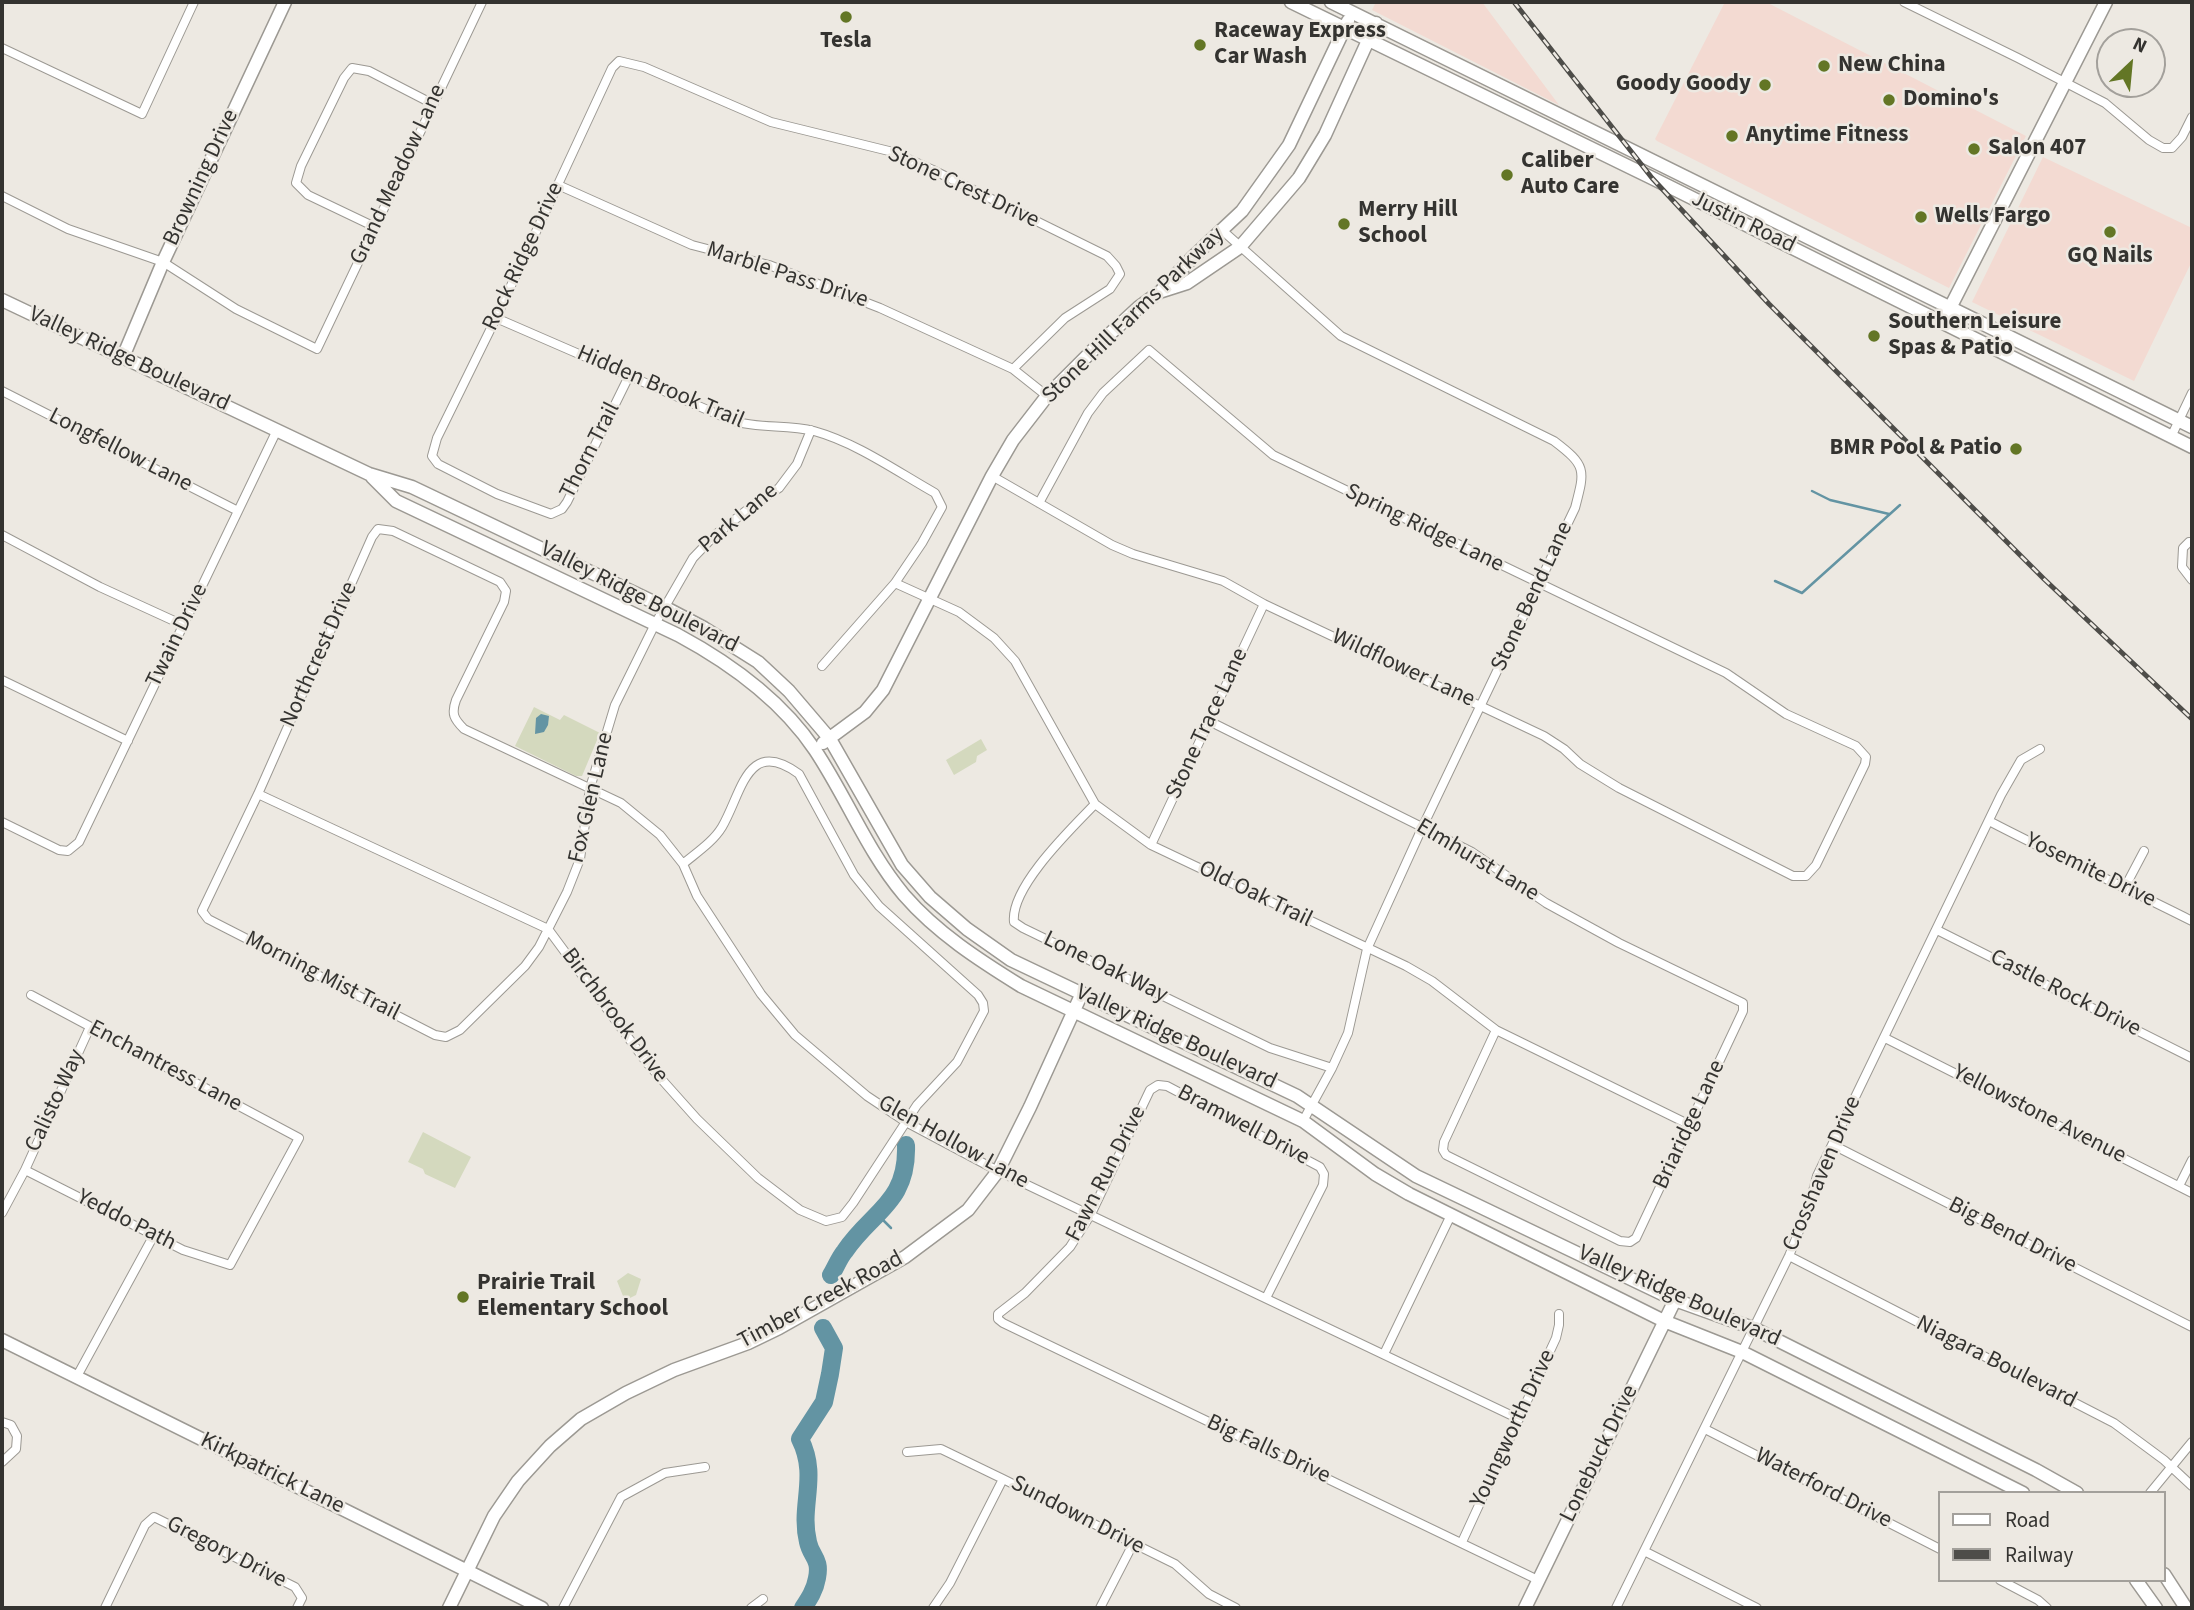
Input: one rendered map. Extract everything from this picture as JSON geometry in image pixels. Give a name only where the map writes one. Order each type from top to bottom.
[{"type":"main road","name":"Browning Drive","points":[[123,358],[163,262],[285,2]]},
{"type":"main road","name":"Justin Road","points":[[1291,2],[2192,447]]},
{"type":"main road","name":"Justin Road","points":[[1331,2],[2192,427]]},
{"type":"main road","points":[[1943,322],[2106,2]]},
{"type":"main road","name":"Stone Hill Farms Parkway","points":[[814,749],[865,712],[883,690],[992,476],[1013,440],[1047,396],[1110,334],[1161,291],[1242,211],[1289,145],[1352,12]]},
{"type":"main road","points":[[1161,291],[1187,283],[1240,247],[1299,177],[1325,135],[1376,23]]},
{"type":"main road","points":[[1289,145],[1313,156]]},
{"type":"main road","name":"Valley Ridge Boulevard","points":[[2,300],[369,474],[412,487],[664,607],[758,662],[789,691],[830,739],[902,864],[930,897],[967,929],[1011,960],[1250,1072],[1312,1105],[1416,1175],[1675,1300],[1753,1328],[2073,1491]]},
{"type":"main road","points":[[2040,370],[2050,366],[2064,374],[2110,386]]},
{"type":"main road","name":"Valley Ridge Boulevard","points":[[369,474],[396,501],[654,624],[705,650],[744,678],[783,713],[814,749],[884,869],[930,922],[967,952],[1001,973],[1073,1011],[1303,1121],[1376,1174],[1409,1194],[1664,1321],[1742,1352],[2019,1491]]},
{"type":"main road","name":"Timber Creek Road","points":[[449,1608],[494,1516],[518,1481],[550,1446],[581,1419],[674,1370],[764,1336],[905,1257],[968,1210],[998,1171],[1082,993]]},
{"type":"main road","name":"Lonebuck Drive","points":[[1525,1608],[1675,1300]]},
{"type":"main road","name":"Kirkpatrick Lane","points":[[2,1340],[542,1608]]},
{"type":"main road","points":[[2166,1577],[2186,1608]]},
{"type":"main road","points":[[2137,1582],[2155,1608]]},
{"type":"street","points":[[2,48],[142,114],[194,2]]},
{"type":"street","name":"Grand Meadow Lane","points":[[163,262],[236,309],[317,349],[482,2]]},
{"type":"street","points":[[1904,2],[2105,103],[2149,140],[2163,148],[2172,148],[2182,137],[2192,117]]},
{"type":"street","name":"Rock Ridge Drive","points":[[432,456],[437,438],[612,68],[619,61]]},
{"type":"street","name":"Stone Crest Drive","points":[[619,61],[644,67],[771,122],[892,152],[1107,256],[1120,274],[1110,289],[1065,318],[1013,369]]},
{"type":"street","points":[[375,227],[308,195],[296,183],[300,166],[344,78],[352,68],[369,71],[433,104]]},
{"type":"street","name":"Marble Pass Drive","points":[[558,185],[692,245],[769,265],[880,308],[1013,369],[1047,396]]},
{"type":"street","points":[[2,196],[68,229],[163,262]]},
{"type":"street","name":"Stone Bend Lane","points":[[1223,231],[1341,335],[1554,441],[1575,457],[1580,465],[1582,478],[1575,509],[1367,949],[1352,1020],[1332,1068],[1303,1121]]},
{"type":"street","name":"Hidden Brook Trail","points":[[496,318],[750,426],[810,430],[835,438],[935,493],[942,507],[895,583]]},
{"type":"street","name":"Spring Ridge Lane","points":[[1039,503],[1088,413],[1103,393],[1149,350],[1273,455],[1726,673],[1786,714],[1856,746],[1866,757],[1862,771],[1816,865],[1806,876]]},
{"type":"street","name":"Thorn Trail","points":[[432,456],[438,464],[496,494],[551,514],[562,509],[567,502],[628,376]]},
{"type":"street","name":"Longfellow Lane","points":[[2,391],[238,511]]},
{"type":"street","points":[[2171,437],[2192,393]]},
{"type":"street","name":"Twain Drive","points":[[2,822],[59,850],[68,851],[79,842],[277,430]]},
{"type":"street","name":"Park Lane","points":[[664,607],[693,558],[715,535],[779,488],[797,464],[810,430]]},
{"type":"street","name":"Wildflower Lane","points":[[992,476],[1112,545],[1223,582],[1482,705],[1544,736],[1580,764],[1619,788],[1793,876],[1806,876]]},
{"type":"street","name":"Northcrest Drive","points":[[201,911],[258,794],[372,537],[378,529],[393,531],[500,582],[506,591],[504,602],[484,642]]},
{"type":"street","points":[[2,535],[100,587],[183,625]]},
{"type":"street","points":[[2192,542],[2183,548],[2182,567],[2192,580]]},
{"type":"street","points":[[822,666],[895,583]]},
{"type":"street","name":"Old Oak Trail","points":[[895,583],[973,621],[1015,661],[1095,804],[1151,845],[1406,966],[1432,981],[1496,1030],[1690,1125]]},
{"type":"street","name":"Stone Trace Lane","points":[[1151,845],[1265,604]]},
{"type":"street","name":"Fox Glen Lane","points":[[446,1037],[460,1030],[525,966],[539,947],[567,892],[580,859],[590,788],[615,705],[664,607]]},
{"type":"street","name":"Glen Hollow Lane","points":[[484,642],[456,700],[454,720],[464,729],[621,803],[660,835],[683,864],[697,896],[761,994],[795,1035],[867,1096],[906,1122],[998,1171],[1519,1419]]},
{"type":"street","points":[[2,680],[128,741]]},
{"type":"street","name":"Elmhurst Lane","points":[[1209,721],[1423,826],[1472,852],[1546,903],[1743,1003]]},
{"type":"street","name":"Crosshaven Drive","points":[[1616,1608],[1789,1256],[1809,1206],[1817,1176],[1989,821],[2021,760],[2040,749]]},
{"type":"street","name":"Birchbrook Drive","points":[[258,794],[548,929],[647,1063],[697,1119],[758,1178],[800,1210],[827,1221],[842,1217],[917,1105],[957,1062],[982,1017],[983,1003],[978,995],[910,937],[871,896],[854,875],[799,774],[787,765],[773,760],[756,765],[741,783],[722,828],[708,844],[683,864]]},
{"type":"street","name":"Lone Oak Way","points":[[1095,804],[1043,859],[1016,905],[1014,922],[1269,1048],[1332,1068]]},
{"type":"street","name":"Yosemite Drive","points":[[1989,821],[2054,856],[2125,887],[2192,921]]},
{"type":"street","points":[[2125,887],[2144,851]]},
{"type":"street","name":"Morning Mist Trail","points":[[201,911],[208,919],[435,1035],[446,1037]]},
{"type":"street","name":"Castle Rock Drive","points":[[1937,930],[2192,1058]]},
{"type":"street","name":"Enchantress Lane","points":[[31,995],[299,1138],[230,1265]]},
{"type":"street","name":"Briaridge Lane","points":[[1496,1030],[1444,1142],[1443,1150],[1446,1155],[1620,1241],[1630,1242],[1636,1238],[1690,1125],[1743,1011],[1743,1003]]},
{"type":"street","name":"Calisto Way","points":[[2,1213],[25,1170],[90,1027]]},
{"type":"street","name":"Yellowstone Avenue","points":[[1885,1038],[2192,1193]]},
{"type":"street","name":"Bramwell Drive","points":[[1158,1085],[1167,1086],[1320,1167],[1325,1174],[1323,1185],[1266,1298]]},
{"type":"street","name":"Fawn Run Drive","points":[[999,1320],[1000,1310],[1025,1293],[1063,1255],[1091,1214],[1150,1090],[1158,1085]]},
{"type":"street","name":"Big Bend Drive","points":[[1833,1145],[2192,1327]]},
{"type":"street","points":[[2179,1186],[2192,1160]]},
{"type":"street","name":"Yeddo Path","points":[[25,1170],[183,1250],[230,1265]]},
{"type":"street","points":[[1384,1354],[1451,1215]]},
{"type":"street","points":[[76,1378],[154,1235]]},
{"type":"street","name":"Niagara Boulevard","points":[[1789,1256],[2114,1423],[2172,1466],[2192,1486]]},
{"type":"street","name":"Youngworth Drive","points":[[1461,1542],[1556,1338],[1559,1314]]},
{"type":"street","name":"Big Falls Drive","points":[[999,1320],[1538,1580]]},
{"type":"street","points":[[2,1422],[11,1425],[18,1436],[16,1449],[2,1462]]},
{"type":"street","name":"Waterford Drive","points":[[1704,1429],[1938,1548]]},
{"type":"street","points":[[2152,1491],[2192,1442]]},
{"type":"street","name":"Sundown Drive","points":[[907,1452],[941,1449],[1175,1564],[1209,1594],[1236,1608]]},
{"type":"street","points":[[563,1608],[621,1497],[666,1473],[705,1468]]},
{"type":"street","points":[[933,1608],[950,1583],[1003,1479]]},
{"type":"street","name":"Gregory Drive","points":[[105,1608],[145,1525],[154,1517],[177,1526],[295,1587],[302,1598],[297,1608]]},
{"type":"street","points":[[1100,1608],[1133,1544]]},
{"type":"street","points":[[1644,1551],[1757,1608]]},
{"type":"street","points":[[2004,1582],[2038,1600],[2047,1608]]},
{"type":"street","points":[[751,1608],[763,1599]]},
{"type":"shaded area","points":[[1376,2],[1482,2],[1559,105],[1372,10]]},
{"type":"shaded area","points":[[1725,2],[1766,2],[2026,136],[1949,288],[1655,139]]},
{"type":"shaded area","points":[[2043,157],[2192,228],[2192,261],[2134,381],[1972,302]]},
{"type":"green space","points":[[534,707],[560,720],[564,715],[600,733],[582,776],[576,776],[515,746]]},
{"type":"green space","points":[[981,739],[987,750],[977,756],[976,762],[954,775],[946,760]]},
{"type":"green space","points":[[423,1132],[471,1157],[455,1188],[425,1174],[423,1169],[408,1162]]},
{"type":"green space","points":[[628,1273],[641,1279],[636,1295],[628,1299],[623,1296],[617,1281]]},
{"type":"water","points":[[541,714],[549,716],[548,725],[544,732],[535,734],[536,718]]},
{"type":"waterway","points":[[1812,491],[1830,500],[1889,514]]},
{"type":"waterway","points":[[1775,581],[1802,593],[1900,505]]},
{"type":"waterway","points":[[831,1275],[855,1237],[895,1193],[905,1165],[906,1145]]},
{"type":"waterway","points":[[878,1215],[891,1228]]},
{"type":"waterway","points":[[803,1608],[813,1590],[818,1571],[806,1529],[809,1479],[800,1439],[824,1402],[830,1374],[834,1348],[823,1328]]},
{"type":"railway","points":[[1514,2],[1652,178],[1769,304],[2044,579],[2192,719]]},
{"type":"place","name":"Tesla","points":[[846,17]]},
{"type":"place","name":"Raceway Express Car Wash","points":[[1200,45]]},
{"type":"place","name":"New China","points":[[1824,66]]},
{"type":"place","name":"Goody Goody","points":[[1765,85]]},
{"type":"place","name":"Domino's","points":[[1889,100]]},
{"type":"place","name":"Anytime Fitness","points":[[1732,136]]},
{"type":"place","name":"Salon 407","points":[[1974,149]]},
{"type":"place","name":"Caliber Auto Care","points":[[1507,175]]},
{"type":"place","name":"Wells Fargo","points":[[1921,217]]},
{"type":"place","name":"Merry Hill School","points":[[1344,224]]},
{"type":"place","name":"GQ Nails","points":[[2110,232]]},
{"type":"place","name":"Southern Leisure Spas & Patio","points":[[1874,336]]},
{"type":"place","name":"BMR Pool & Patio","points":[[2016,449]]},
{"type":"place","name":"Prairie Trail Elementary School","points":[[463,1297]]}]
